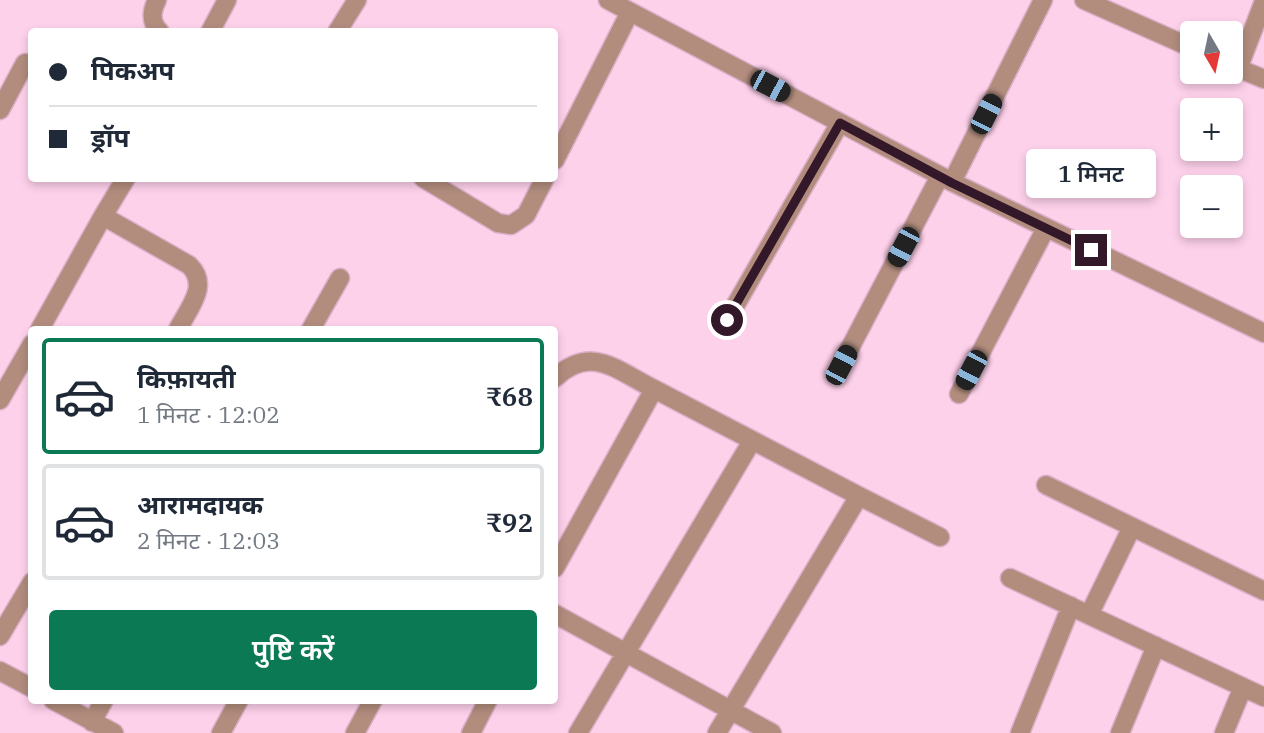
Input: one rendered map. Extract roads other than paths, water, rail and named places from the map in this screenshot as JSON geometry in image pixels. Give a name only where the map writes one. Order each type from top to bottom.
[{"type":"street","points":[[157,0],[152,10],[152,20],[157,28]]},
{"type":"street","points":[[212,28],[227,0]]},
{"type":"street","points":[[340,28],[357,0]]},
{"type":"street","points":[[608,0],[946,179],[1262,327]]},
{"type":"street","points":[[841,365],[1043,0]]},
{"type":"street","points":[[1084,0],[1104,4],[1180,42]]},
{"type":"street","points":[[1243,47],[1264,1]]},
{"type":"street","points":[[558,154],[630,12]]},
{"type":"street","points":[[0,110],[25,63]]},
{"type":"street","points":[[1243,71],[1264,79]]},
{"type":"street","points":[[727,320],[840,123]]},
{"type":"street","points":[[42,326],[124,182]]},
{"type":"street","points":[[429,182],[498,223],[511,225],[526,215],[543,182]]},
{"type":"street","points":[[103,216],[189,265],[197,273],[200,284],[196,298],[179,326]]},
{"type":"street","points":[[959,394],[1046,228]]},
{"type":"street","points":[[313,326],[340,278]]},
{"type":"street","points":[[0,400],[28,351]]},
{"type":"street","points":[[558,376],[576,362],[604,364],[940,537]]},
{"type":"street","points":[[558,563],[654,389]]},
{"type":"street","points":[[578,733],[623,652],[752,441]]},
{"type":"street","points":[[1046,485],[1264,592]]},
{"type":"street","points":[[717,733],[859,496]]},
{"type":"street","points":[[1089,615],[1132,527]]},
{"type":"street","points":[[1010,578],[1264,697]]},
{"type":"street","points":[[0,636],[28,589]]},
{"type":"street","points":[[1020,733],[1071,606]]},
{"type":"street","points":[[558,616],[772,733]]},
{"type":"street","points":[[1120,733],[1156,646]]},
{"type":"street","points":[[0,671],[28,686]]},
{"type":"street","points":[[1224,733],[1243,687]]},
{"type":"street","points":[[58,704],[87,725],[114,733]]},
{"type":"street","points":[[87,725],[101,704]]},
{"type":"street","points":[[221,733],[237,704]]},
{"type":"street","points":[[355,733],[371,704]]},
{"type":"street","points":[[471,733],[486,704]]}]
